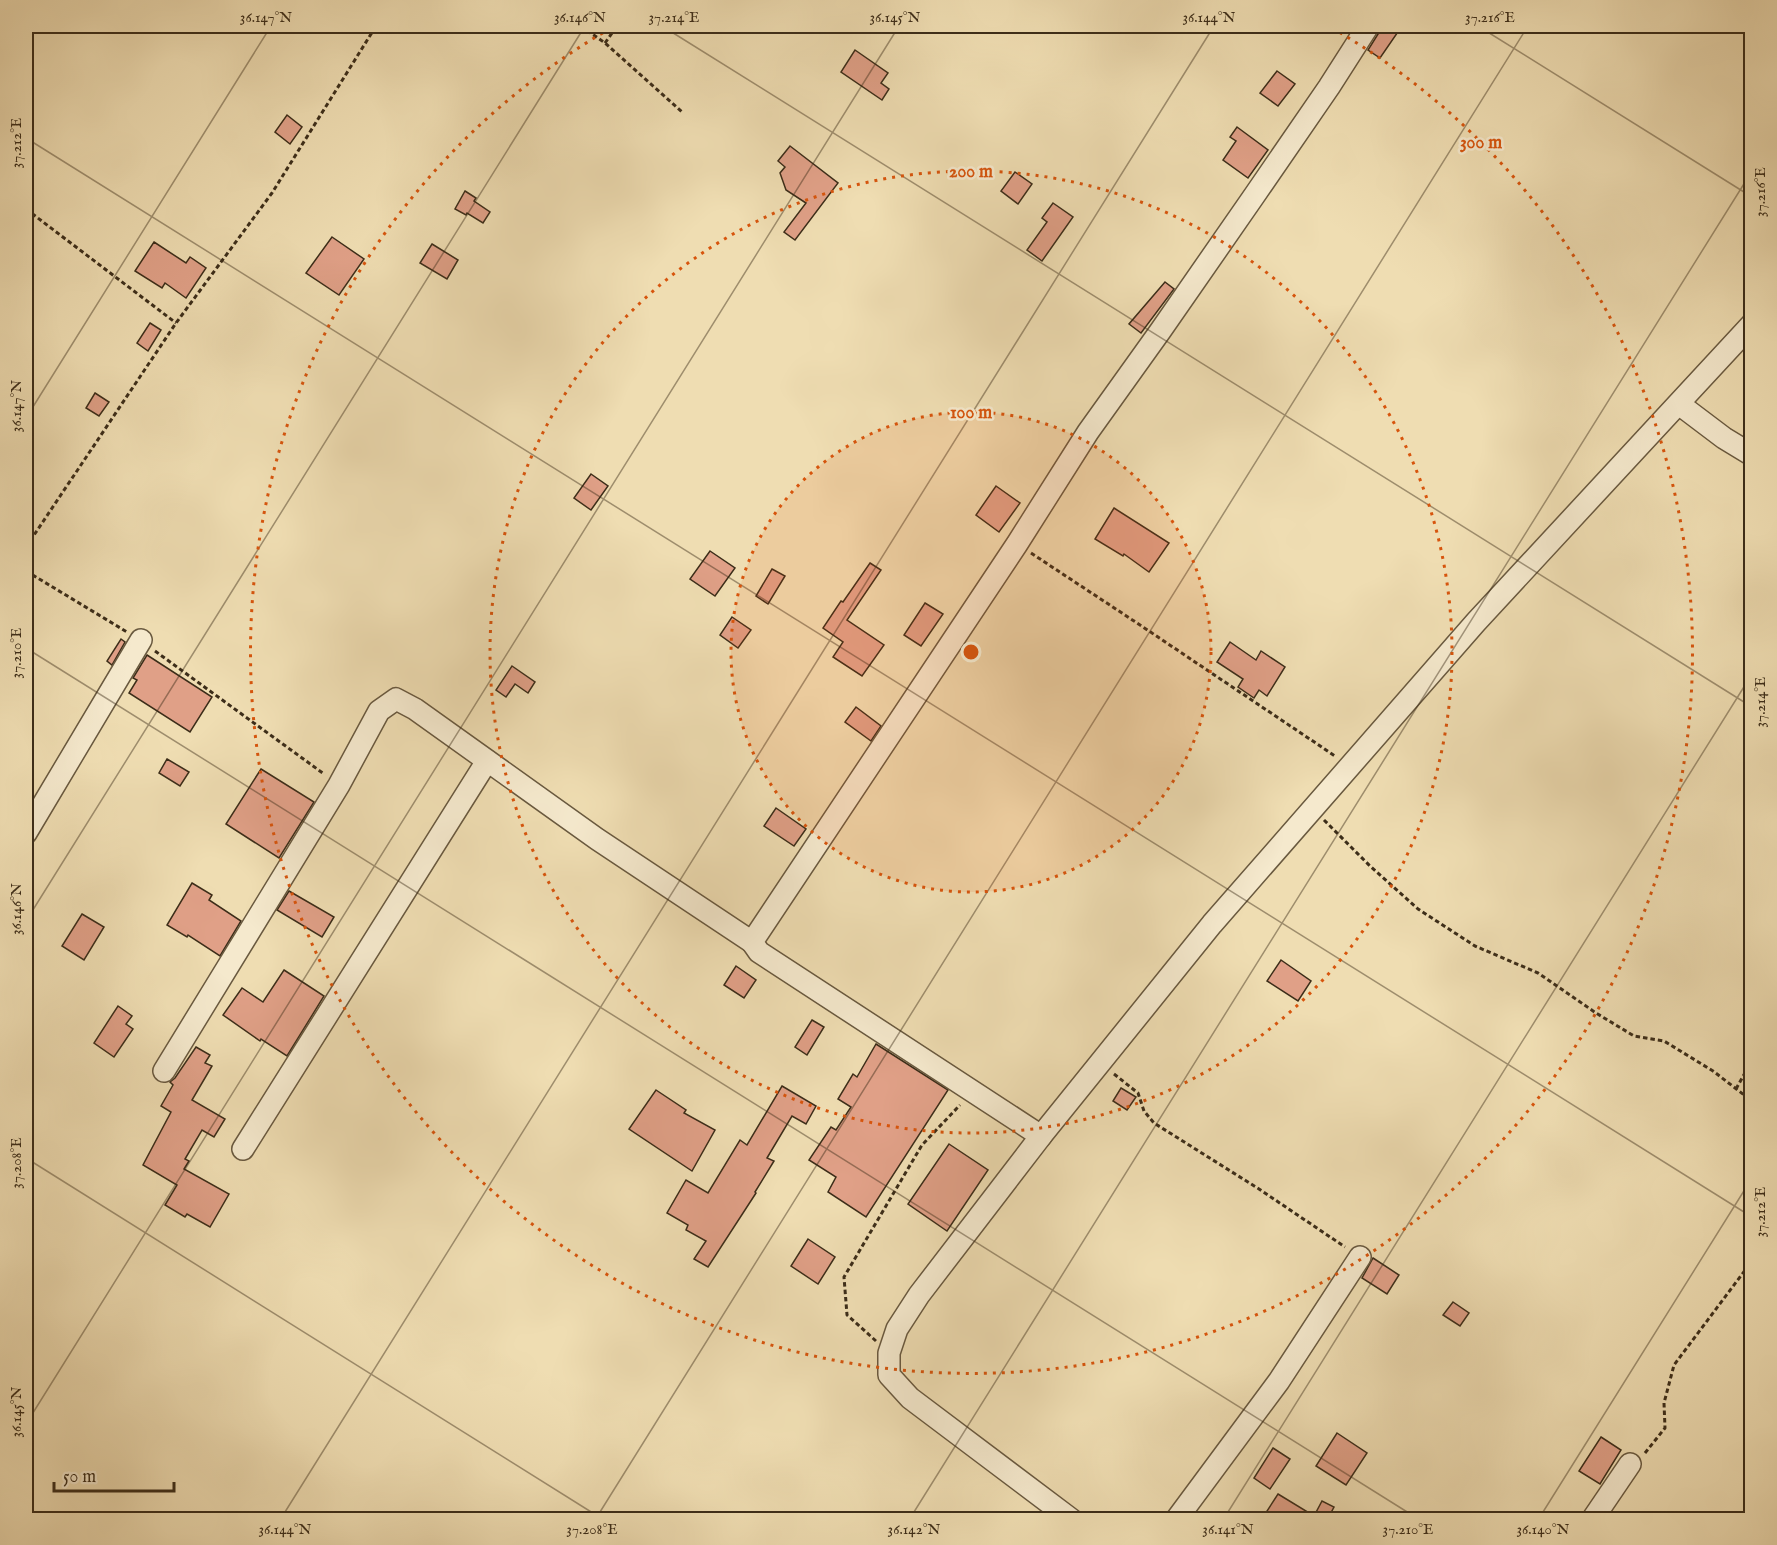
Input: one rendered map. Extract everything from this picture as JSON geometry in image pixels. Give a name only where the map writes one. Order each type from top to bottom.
[{"type":"street","points":[[752,942],[1017,544],[1088,432],[1161,330],[1368,26]]},
{"type":"street","points":[[1072,1520],[910,1398],[889,1376],[889,1353],[897,1329],[919,1295],[1041,1136],[1212,924],[1476,622],[1752,324]]},
{"type":"street","points":[[1679,404],[1724,438],[1752,455]]},
{"type":"street","points":[[26,833],[141,640]]},
{"type":"street","points":[[164,1071],[339,785],[379,711],[396,699],[415,709],[597,839],[752,942],[759,952],[1041,1136]]},
{"type":"street","points":[[243,1149],[487,761]]},
{"type":"street","points":[[1176,1520],[1280,1381],[1360,1257]]},
{"type":"street","points":[[1592,1520],[1630,1464]]},
{"type":"path","points":[[26,547],[176,322],[272,193],[376,26]]},
{"type":"path","points":[[581,26],[605,43],[682,112]]},
{"type":"path","points":[[605,43],[617,26]]},
{"type":"path","points":[[26,209],[176,322]]},
{"type":"path","points":[[1017,544],[1350,766]]},
{"type":"path","points":[[26,571],[141,640],[339,785]]},
{"type":"path","points":[[1312,808],[1370,866],[1418,909],[1475,946],[1538,973],[1634,1036],[1664,1041],[1713,1071],[1752,1101]]},
{"type":"path","points":[[1736,1089],[1752,1060]]},
{"type":"path","points":[[1101,1063],[1138,1094],[1144,1111],[1154,1124],[1259,1189],[1360,1257]]},
{"type":"path","points":[[889,1353],[848,1315],[844,1277],[922,1145],[958,1108],[968,1087]]},
{"type":"path","points":[[1630,1464],[1646,1452],[1665,1428],[1664,1403],[1674,1365],[1752,1261]]},
{"type":"building","points":[[1383,26],[1402,26],[1380,58],[1368,50]]},
{"type":"building","points":[[855,50],[888,73],[881,83],[889,89],[882,100],[841,72]]},
{"type":"building","points":[[1277,71],[1295,84],[1278,106],[1260,93]]},
{"type":"building","points":[[287,115],[302,127],[290,144],[275,132]]},
{"type":"building","points":[[1237,127],[1268,150],[1248,178],[1223,160],[1236,141],[1230,137]]},
{"type":"building","points":[[790,146],[838,183],[795,240],[784,232],[806,203],[786,190],[780,173],[785,167],[778,161]]},
{"type":"building","points":[[1015,172],[1032,184],[1018,204],[1001,191]]},
{"type":"building","points":[[465,191],[476,198],[474,201],[490,212],[483,223],[455,209]]},
{"type":"building","points":[[1053,203],[1073,217],[1042,261],[1027,250],[1047,222],[1042,218]]},
{"type":"building","points":[[332,237],[364,259],[339,295],[306,273]]},
{"type":"building","points":[[154,242],[186,263],[190,257],[206,268],[186,298],[165,283],[162,288],[135,271]]},
{"type":"building","points":[[432,244],[458,260],[447,279],[420,263]]},
{"type":"building","points":[[1165,282],[1174,289],[1141,333],[1129,324]]},
{"type":"building","points":[[150,323],[161,330],[148,351],[137,343]]},
{"type":"building","points":[[95,393],[109,402],[99,416],[86,408]]},
{"type":"building","points":[[591,474],[608,486],[591,510],[574,498]]},
{"type":"building","points":[[996,486],[1020,503],[999,532],[976,515]]},
{"type":"building","points":[[1114,508],[1169,543],[1149,572],[1124,554],[1123,556],[1095,539]]},
{"type":"building","points":[[710,551],[735,568],[715,596],[690,579]]},
{"type":"building","points":[[870,563],[881,570],[847,620],[884,645],[862,676],[833,657],[843,642],[823,628]]},
{"type":"building","points":[[772,569],[785,576],[768,604],[756,596]]},
{"type":"building","points":[[925,603],[943,614],[921,646],[904,635]]},
{"type":"building","points":[[732,617],[751,630],[738,648],[720,635]]},
{"type":"building","points":[[121,639],[125,642],[112,665],[107,661]]},
{"type":"building","points":[[1230,642],[1256,660],[1261,651],[1285,667],[1267,696],[1259,690],[1254,698],[1238,687],[1243,679],[1217,662]]},
{"type":"building","points":[[147,655],[212,697],[190,732],[129,693],[137,680],[133,678]]},
{"type":"building","points":[[512,666],[535,682],[528,693],[515,684],[506,697],[496,690]]},
{"type":"building","points":[[856,707],[881,726],[871,741],[845,722]]},
{"type":"building","points":[[167,759],[189,772],[180,786],[159,773]]},
{"type":"building","points":[[261,769],[314,802],[279,858],[226,824]]},
{"type":"building","points":[[776,808],[806,829],[794,846],[764,826]]},
{"type":"building","points":[[192,883],[212,895],[209,900],[241,921],[220,956],[188,935],[187,937],[167,925]]},
{"type":"building","points":[[289,891],[334,917],[322,937],[277,910]]},
{"type":"building","points":[[82,914],[104,927],[84,960],[62,946]]},
{"type":"building","points":[[1281,960],[1311,981],[1298,1001],[1267,981]]},
{"type":"building","points":[[736,966],[756,980],[744,998],[724,985]]},
{"type":"building","points":[[284,970],[324,996],[287,1056],[261,1039],[260,1041],[223,1015],[242,988],[263,1002]]},
{"type":"building","points":[[118,1006],[132,1016],[126,1024],[133,1029],[114,1057],[94,1043]]},
{"type":"building","points":[[812,1020],[824,1027],[807,1055],[795,1047]]},
{"type":"building","points":[[876,1044],[948,1090],[866,1217],[828,1192],[836,1177],[809,1160],[831,1127],[836,1130],[851,1107],[838,1099],[853,1074],[857,1077]]},
{"type":"building","points":[[196,1047],[210,1055],[205,1063],[212,1066],[192,1100],[225,1119],[214,1137],[202,1130],[185,1159],[189,1161],[184,1169],[229,1194],[210,1227],[187,1214],[185,1217],[165,1205],[177,1185],[143,1165],[171,1112],[161,1106],[173,1085],[170,1082]]},
{"type":"building","points":[[782,1086],[816,1106],[806,1124],[792,1116],[767,1158],[774,1161],[708,1267],[694,1259],[706,1241],[686,1230],[688,1225],[667,1213],[686,1180],[708,1193],[740,1140],[747,1145]]},
{"type":"building","points":[[1121,1088],[1136,1097],[1127,1110],[1113,1101]]},
{"type":"building","points":[[656,1090],[686,1110],[684,1113],[715,1130],[692,1171],[629,1129]]},
{"type":"building","points":[[949,1144],[988,1170],[947,1231],[908,1204]]},
{"type":"building","points":[[808,1239],[835,1257],[818,1284],[791,1266]]},
{"type":"building","points":[[1373,1258],[1399,1275],[1387,1294],[1362,1278]]},
{"type":"building","points":[[1453,1302],[1469,1313],[1460,1326],[1443,1315]]},
{"type":"building","points":[[1337,1433],[1367,1453],[1346,1485],[1316,1466]]},
{"type":"building","points":[[1601,1437],[1621,1450],[1600,1484],[1579,1471]]},
{"type":"building","points":[[1273,1448],[1290,1459],[1270,1489],[1254,1478]]},
{"type":"building","points":[[1278,1494],[1314,1516],[1322,1501],[1334,1507],[1327,1520],[1279,1520],[1267,1511]]}]
